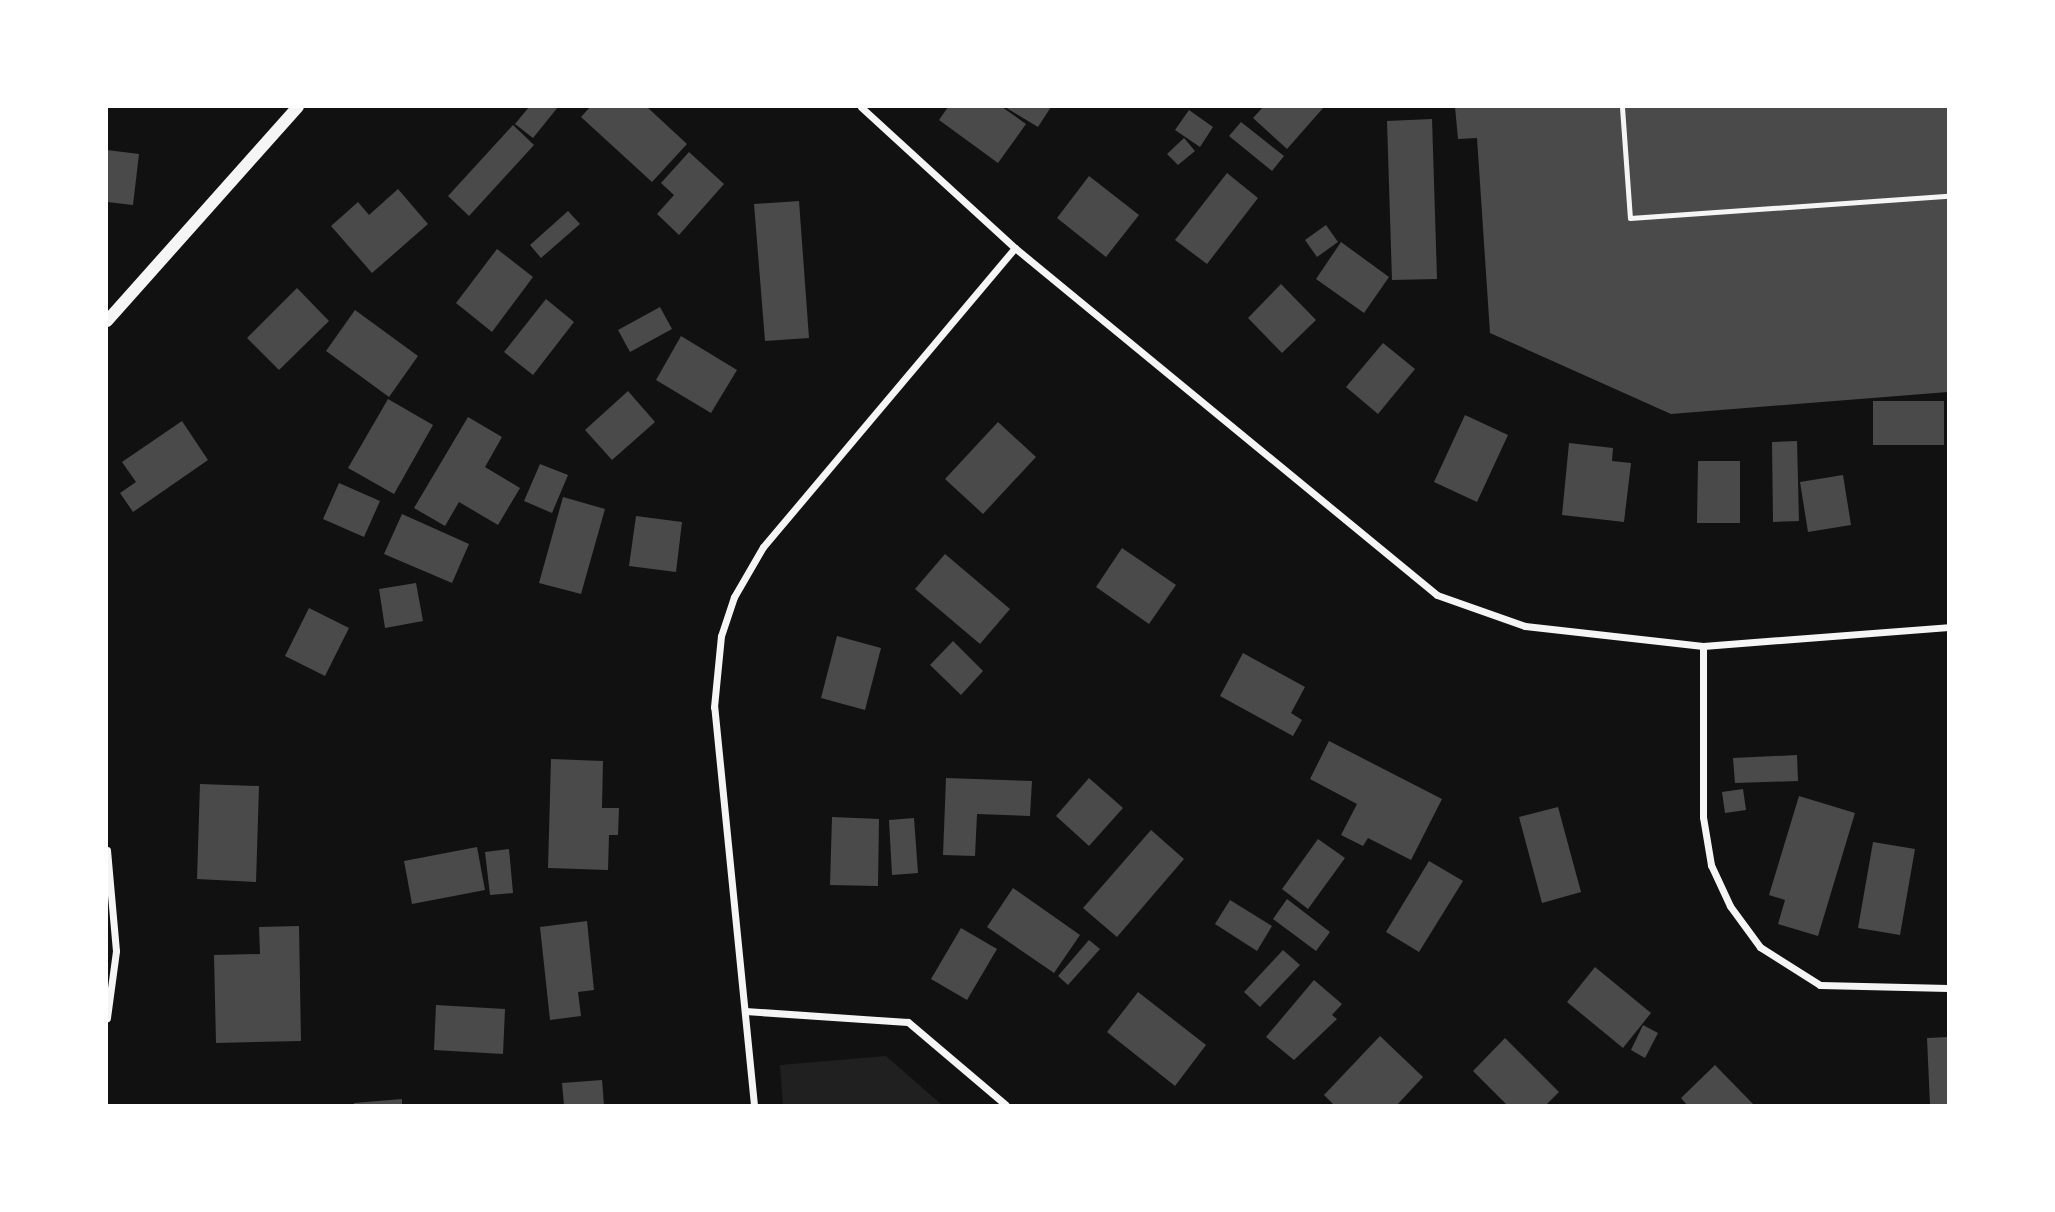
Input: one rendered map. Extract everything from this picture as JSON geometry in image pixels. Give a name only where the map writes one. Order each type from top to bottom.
[{"type":"street","points":[[107,321],[298,107]]},
{"type":"street","points":[[861,107],[1015,248],[1437,595],[1525,626],[1703,646],[1948,627]]},
{"type":"street","points":[[754,1105],[713,708],[721,636],[734,597],[763,547],[1015,248]]},
{"type":"street","points":[[1703,646],[1703,817],[1711,865],[1730,906],[1760,947],[1820,985],[1948,988]]},
{"type":"street","points":[[107,850],[116,951],[107,1018]]},
{"type":"street","points":[[745,1011],[908,1022],[1006,1105]]},
{"type":"lane","points":[[1622,107],[1630,218],[1948,196]]},
{"type":"shaded area","points":[[886,1056],[942,1105],[783,1105],[780,1065]]},
{"type":"building","points":[[529,107],[558,107],[533,138],[515,124]]},
{"type":"building","points":[[590,107],[647,107],[687,144],[652,182],[581,117]]},
{"type":"building","points":[[948,107],[1002,107],[1026,124],[998,163],[939,120]]},
{"type":"building","points":[[1005,107],[1051,107],[1038,127]]},
{"type":"building","points":[[1263,107],[1324,107],[1287,149],[1253,118]]},
{"type":"building","points":[[1455,107],[1948,107],[1948,392],[1671,414],[1490,333],[1477,138],[1458,139]]},
{"type":"building","points":[[1189,110],[1213,127],[1200,147],[1175,130]]},
{"type":"building","points":[[1432,119],[1437,279],[1392,280],[1387,121]]},
{"type":"building","points":[[1241,122],[1284,156],[1272,171],[1229,136]]},
{"type":"building","points":[[513,125],[534,145],[469,216],[448,196]]},
{"type":"building","points":[[1184,138],[1195,151],[1178,165],[1167,154]]},
{"type":"building","points":[[107,150],[139,154],[133,205],[107,202]]},
{"type":"building","points":[[689,152],[724,184],[679,235],[657,214],[674,195],[661,183]]},
{"type":"building","points":[[1227,173],[1258,198],[1207,264],[1175,240]]},
{"type":"building","points":[[1089,176],[1139,215],[1106,257],[1057,218]]},
{"type":"building","points":[[398,189],[428,224],[372,273],[331,226],[358,202],[369,215]]},
{"type":"building","points":[[799,201],[809,338],[765,341],[754,204]]},
{"type":"building","points":[[568,211],[580,224],[541,258],[530,245]]},
{"type":"building","points":[[1326,225],[1338,242],[1317,257],[1305,240]]},
{"type":"building","points":[[1341,242],[1389,277],[1364,313],[1316,279]]},
{"type":"building","points":[[497,249],[533,277],[492,332],[456,303]]},
{"type":"building","points":[[1281,284],[1316,320],[1282,353],[1248,318]]},
{"type":"building","points":[[297,288],[329,321],[279,370],[247,338]]},
{"type":"building","points":[[546,299],[574,322],[533,375],[504,352]]},
{"type":"building","points":[[660,307],[672,329],[630,352],[618,330]]},
{"type":"building","points":[[355,310],[418,356],[389,397],[326,351]]},
{"type":"building","points":[[681,336],[737,370],[711,413],[656,380]]},
{"type":"building","points":[[1383,343],[1415,369],[1378,414],[1346,387]]},
{"type":"building","points":[[628,391],[655,422],[612,460],[585,430]]},
{"type":"building","points":[[388,399],[433,425],[394,494],[348,468]]},
{"type":"building","points":[[1873,401],[1944,401],[1944,445],[1873,445]]},
{"type":"building","points":[[1465,415],[1508,435],[1477,502],[1434,482]]},
{"type":"building","points":[[468,417],[502,437],[485,467],[520,488],[498,525],[459,502],[445,526],[414,508]]},
{"type":"building","points":[[182,421],[208,460],[133,512],[120,493],[136,482],[122,462]]},
{"type":"building","points":[[998,422],[1036,457],[983,514],[945,479]]},
{"type":"building","points":[[1797,441],[1799,521],[1773,522],[1772,442]]},
{"type":"building","points":[[1569,443],[1613,448],[1612,461],[1631,463],[1624,522],[1562,515]]},
{"type":"building","points":[[1698,461],[1740,461],[1740,523],[1697,523]]},
{"type":"building","points":[[540,464],[568,475],[552,513],[524,501]]},
{"type":"building","points":[[1843,475],[1851,525],[1808,532],[1800,482]]},
{"type":"building","points":[[339,483],[380,501],[364,537],[323,519]]},
{"type":"building","points":[[563,497],[605,509],[581,594],[539,583]]},
{"type":"building","points":[[402,514],[469,544],[452,583],[384,554]]},
{"type":"building","points":[[636,516],[682,522],[676,572],[629,566]]},
{"type":"building","points":[[1122,548],[1176,585],[1149,624],[1096,587]]},
{"type":"building","points":[[945,554],[1010,609],[980,644],[915,589]]},
{"type":"building","points":[[416,583],[423,621],[385,628],[379,589]]},
{"type":"building","points":[[309,608],[349,628],[325,676],[285,656]]},
{"type":"building","points":[[837,636],[881,648],[865,710],[821,698]]},
{"type":"building","points":[[953,641],[983,671],[961,695],[930,665]]},
{"type":"building","points":[[1243,653],[1305,687],[1291,713],[1302,720],[1293,736],[1220,696]]},
{"type":"building","points":[[1329,741],[1442,799],[1411,860],[1368,838],[1363,846],[1341,835],[1357,804],[1310,779]]},
{"type":"building","points":[[1797,755],[1798,781],[1735,783],[1733,758]]},
{"type":"building","points":[[551,759],[603,761],[602,808],[619,808],[618,835],[609,835],[608,870],[548,868]]},
{"type":"building","points":[[946,778],[1032,781],[1030,816],[977,814],[975,856],[943,855]]},
{"type":"building","points":[[1089,778],[1123,808],[1089,846],[1056,816]]},
{"type":"building","points":[[200,784],[259,786],[256,882],[197,879]]},
{"type":"building","points":[[1743,789],[1746,810],[1725,813],[1722,792]]},
{"type":"building","points":[[1799,796],[1855,813],[1818,936],[1778,924],[1785,900],[1769,895]]},
{"type":"building","points":[[1558,807],[1581,892],[1542,903],[1519,817]]},
{"type":"building","points":[[832,817],[879,819],[878,886],[830,885]]},
{"type":"building","points":[[914,818],[918,873],[892,875],[889,820]]},
{"type":"building","points":[[1151,830],[1184,859],[1117,937],[1083,908]]},
{"type":"building","points":[[1318,839],[1345,858],[1308,909],[1282,889]]},
{"type":"building","points":[[1873,842],[1915,849],[1900,935],[1858,928]]},
{"type":"building","points":[[477,847],[485,890],[412,904],[404,861]]},
{"type":"building","points":[[509,849],[513,893],[490,895],[485,852]]},
{"type":"building","points":[[1429,861],[1463,881],[1419,952],[1386,932]]},
{"type":"building","points":[[1013,888],[1080,935],[1054,973],[987,927]]},
{"type":"building","points":[[1287,899],[1330,932],[1316,951],[1273,919]]},
{"type":"building","points":[[1230,900],[1272,926],[1257,951],[1215,924]]},
{"type":"building","points":[[587,921],[594,990],[578,992],[581,1016],[550,1020],[540,927]]},
{"type":"building","points":[[299,926],[301,1041],[216,1043],[214,955],[260,954],[259,927]]},
{"type":"building","points":[[961,928],[997,949],[967,1000],[931,979]]},
{"type":"building","points":[[1089,940],[1100,949],[1068,985],[1058,976]]},
{"type":"building","points":[[1283,950],[1300,965],[1260,1007],[1244,992]]},
{"type":"building","points":[[1595,967],[1651,1013],[1623,1048],[1567,1002]]},
{"type":"building","points":[[1314,980],[1342,1004],[1332,1015],[1337,1019],[1294,1060],[1266,1037]]},
{"type":"building","points":[[1138,992],[1206,1045],[1175,1086],[1107,1032]]},
{"type":"building","points":[[436,1005],[505,1009],[503,1054],[434,1050]]},
{"type":"building","points":[[1643,1025],[1658,1033],[1645,1058],[1631,1050]]},
{"type":"building","points":[[1380,1036],[1423,1077],[1397,1105],[1334,1105],[1324,1095]]},
{"type":"building","points":[[1948,1037],[1948,1105],[1930,1105],[1927,1038]]},
{"type":"building","points":[[1505,1038],[1559,1092],[1546,1105],[1507,1105],[1473,1071]]},
{"type":"building","points":[[1715,1065],[1754,1105],[1687,1105],[1681,1098]]},
{"type":"building","points":[[602,1080],[604,1105],[564,1105],[562,1083]]},
{"type":"building","points":[[402,1099],[402,1105],[354,1105],[354,1103]]}]
